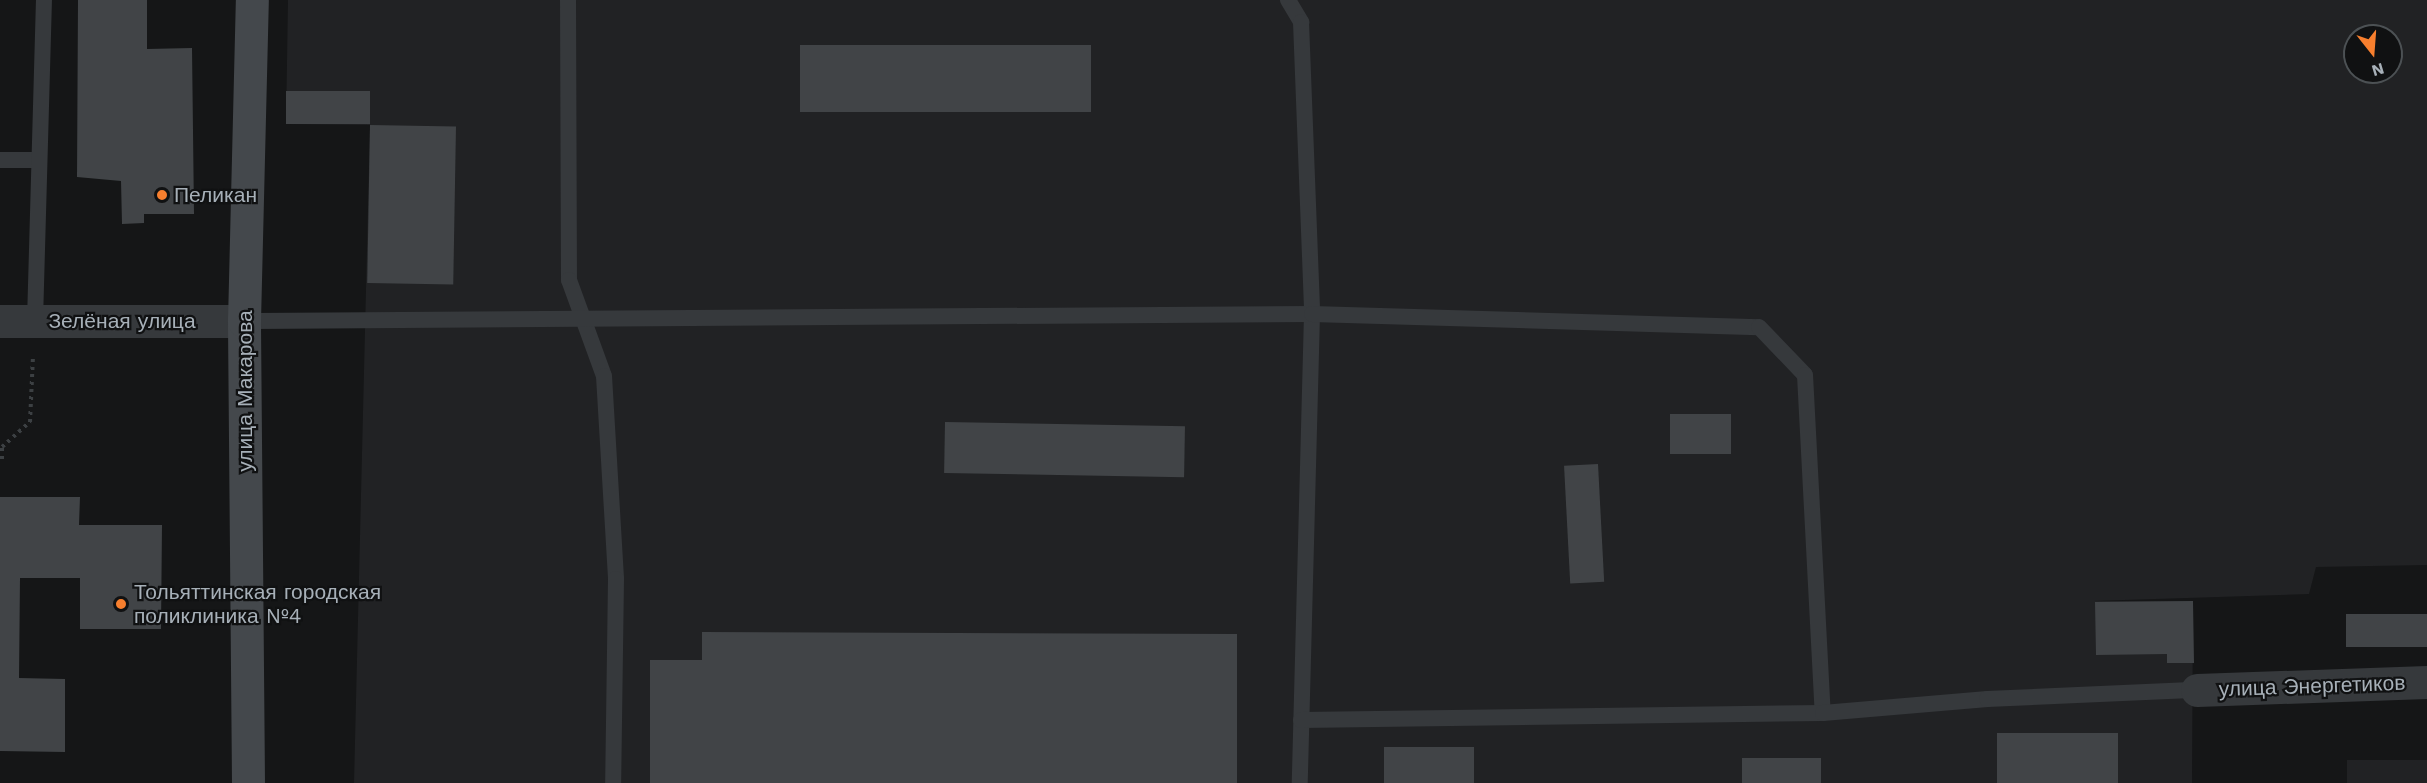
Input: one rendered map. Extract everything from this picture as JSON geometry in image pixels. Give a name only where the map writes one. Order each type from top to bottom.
[{"type":"street","name":"улица Макарова","points":[[248,783],[244,321],[252,0]]},
{"type":"street","name":"Зелёная улица","points":[[0,321],[244,321]]},
{"type":"street","name":"улица Энергетиков","points":[[2197,690],[2427,682]]},
{"type":"lane","points":[[35,321],[44,0]]},
{"type":"lane","points":[[567,0],[569,280],[579,316],[604,376],[616,579],[613,783]]},
{"type":"lane","points":[[1288,0],[1301,22],[1312,314],[1300,783]]},
{"type":"lane","points":[[0,160],[39,160]]},
{"type":"lane","points":[[244,321],[579,316],[1312,314],[1760,327],[1805,375],[1823,713]]},
{"type":"lane","points":[[1301,720],[1823,713],[1987,699],[2197,690]]},
{"type":"path","points":[[2,459],[2,447],[30,422],[35,321]]},
{"type":"shaded area","points":[[288,0],[2427,0],[2427,565],[2316,567],[2309,594],[2093,601],[2193,601],[2192,783],[354,783],[370,125],[286,124]]},
{"type":"shaded area","points":[[2347,760],[2427,760],[2427,783],[2347,783]]},
{"type":"building","points":[[78,0],[147,0],[147,49],[192,48],[194,214],[144,214],[144,223],[122,224],[121,181],[77,177]]},
{"type":"building","points":[[800,45],[1091,45],[1091,112],[800,112]]},
{"type":"building","points":[[286,91],[370,91],[370,124],[286,124]]},
{"type":"building","points":[[370,125],[456,127],[453,284],[367,283]]},
{"type":"building","points":[[1670,414],[1731,414],[1731,454],[1670,454]]},
{"type":"building","points":[[945,422],[1185,426],[1184,477],[944,473]]},
{"type":"building","points":[[1598,464],[1604,582],[1570,584],[1564,466]]},
{"type":"building","name":"Тольяттинская городская поликлиника №4","points":[[0,497],[80,497],[79,525],[162,525],[161,629],[80,629],[80,578],[20,578],[19,678],[65,679],[65,752],[0,751]]},
{"type":"building","points":[[2193,601],[2194,663],[2167,663],[2167,654],[2096,655],[2095,602]]},
{"type":"building","points":[[2346,614],[2427,614],[2427,647],[2346,647]]},
{"type":"building","points":[[702,632],[1237,634],[1237,783],[650,783],[650,660],[702,660]]},
{"type":"building","points":[[1997,733],[2118,733],[2118,783],[1997,783]]},
{"type":"building","points":[[1384,747],[1474,747],[1474,783],[1384,783]]},
{"type":"building","points":[[1742,758],[1821,758],[1821,783],[1742,783]]},
{"type":"place","name":"Пеликан","points":[[162,195]]},
{"type":"place","name":"Тольяттинская городская поликлиника №4","points":[[121,604]]}]
